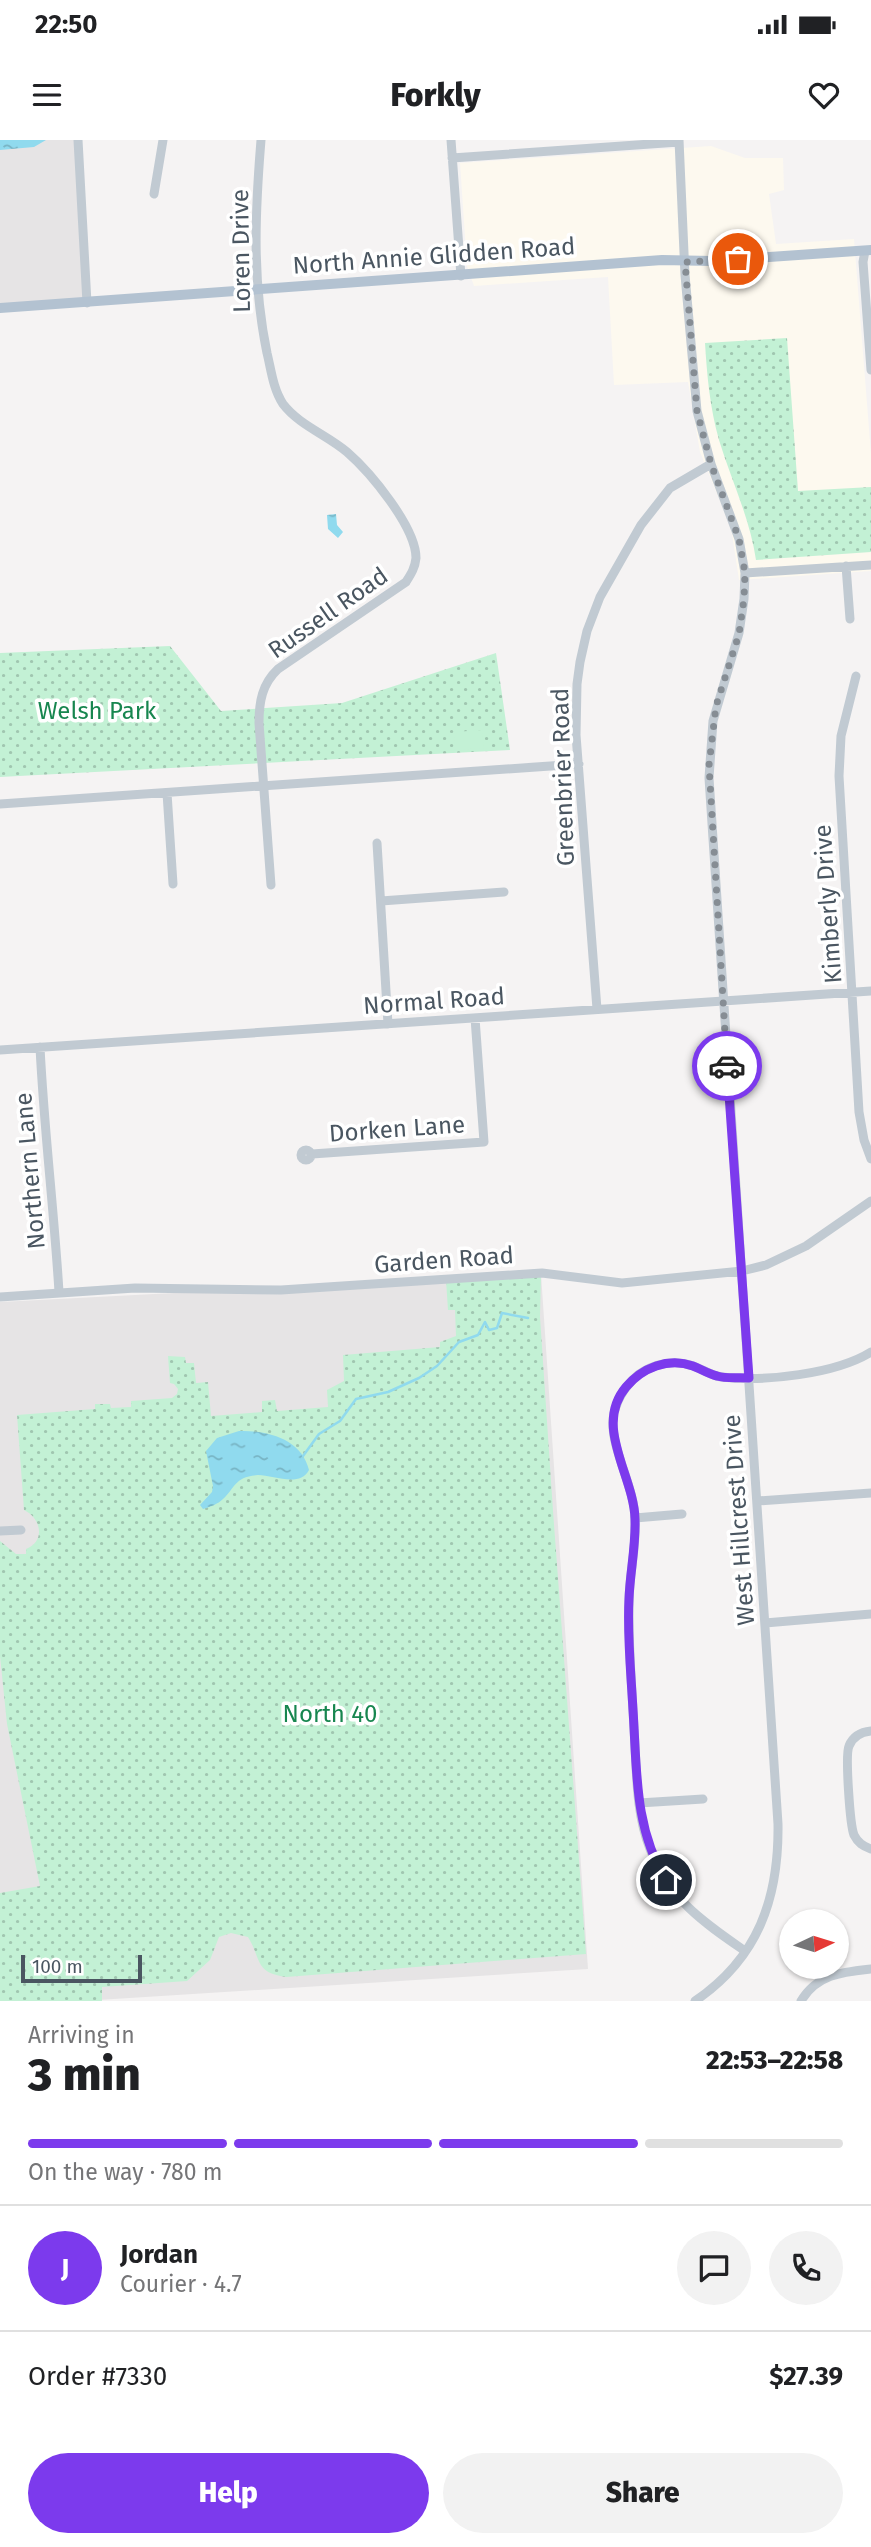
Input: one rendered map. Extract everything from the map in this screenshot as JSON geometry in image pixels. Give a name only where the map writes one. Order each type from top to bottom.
[{"type":"main road","name":"North Annie Glidden Road","points":[[0,308],[662,260],[685,262],[868,251]]},
{"type":"street","points":[[78,140],[87,303]]},
{"type":"street","points":[[154,194],[163,140]]},
{"type":"street","name":"Loren Drive","points":[[261,140],[256,205],[257,290],[272,376],[282,402],[292,414],[347,452]]},
{"type":"street","points":[[451,140],[461,276]]},
{"type":"street","points":[[452,158],[679,141]]},
{"type":"street","name":"West Hillcrest Drive","points":[[679,141],[694,390],[711,464],[739,539],[745,573],[739,634],[716,706],[709,765],[778,1824],[778,1859],[767,1908],[745,1951],[730,1971],[695,2001]]},
{"type":"street","points":[[868,251],[863,262],[871,370]]},
{"type":"street","name":"Russell Road","points":[[271,885],[259,710],[261,696],[268,680],[278,668],[397,590],[414,568],[416,557],[411,537],[389,500],[347,452]]},
{"type":"street","name":"Greenbrier Road","points":[[597,1009],[576,735],[576,684],[587,631],[600,597],[634,536],[662,497],[676,483],[711,464]]},
{"type":"street","points":[[745,573],[871,565]]},
{"type":"street","points":[[846,566],[850,619]]},
{"type":"street","name":"Kimberly Drive","points":[[856,676],[846,708],[839,758],[862,1131],[871,1159]]},
{"type":"street","points":[[0,804],[579,764]]},
{"type":"street","points":[[167,793],[173,884]]},
{"type":"street","points":[[377,843],[388,1024]]},
{"type":"street","points":[[381,901],[504,892]]},
{"type":"street","name":"Normal Road","points":[[0,1050],[871,991]]},
{"type":"street","name":"Dorken Lane","points":[[312,1154],[484,1142],[475,1018]]},
{"type":"street","name":"Northern Lane","points":[[40,1047],[59,1292]]},
{"type":"street","name":"Garden Road","points":[[0,1297],[183,1287],[281,1290],[542,1273],[559,1273],[600,1282],[622,1283],[742,1271],[766,1265],[806,1246],[871,1201]]},
{"type":"street","points":[[745,1951],[701,1921],[670,1886],[649,1846],[642,1824],[629,1635],[635,1518],[628,1480],[613,1428],[617,1403],[625,1388],[644,1371],[671,1363],[692,1366],[721,1377],[749,1378],[828,1370],[846,1365],[871,1352]]},
{"type":"street","points":[[757,1501],[871,1493]]},
{"type":"street","points":[[635,1518],[682,1514]]},
{"type":"street","points":[[0,1531],[21,1530]]},
{"type":"street","points":[[765,1623],[871,1614]]},
{"type":"street","points":[[871,1731],[858,1734],[852,1740],[847,1753],[853,1829],[859,1843],[871,1849]]},
{"type":"street","points":[[639,1803],[703,1799]]},
{"type":"street","points":[[802,2001],[813,1985],[826,1977],[871,1969]]},
{"type":"shaded area","points":[[0,140],[76,140],[87,303],[0,308]]},
{"type":"shaded area","points":[[711,146],[745,158],[783,158],[784,190],[769,194],[776,244],[854,239],[871,454],[871,571],[739,580],[731,528],[700,452],[688,382],[614,385],[608,277],[474,286],[467,266],[460,163]]},
{"type":"shaded area","name":"North 40","points":[[541,1274],[588,1969],[98,2000],[0,2001],[0,1302]]},
{"type":"green space","points":[[787,338],[798,491],[871,487],[871,552],[756,560],[745,514],[716,428],[709,392],[705,343]]},
{"type":"green space","name":"Welsh Park","points":[[170,646],[221,711],[342,703],[496,653],[510,750],[0,777],[0,653]]},
{"type":"green space","points":[[482,730],[484,748],[455,750],[454,732]]},
{"type":"green space","name":"North 40","points":[[541,1274],[540,1317],[586,1954],[286,1977],[269,1972],[260,1964],[248,1937],[231,1933],[219,1937],[210,1960],[187,1981],[102,1987],[102,2001],[0,2001],[0,1893],[40,1886],[7,1724],[0,1656],[0,1541],[16,1554],[26,1554],[26,1549],[37,1541],[39,1535],[34,1518],[24,1510],[17,1415],[95,1409],[95,1404],[110,1404],[111,1408],[131,1407],[131,1401],[172,1398],[178,1389],[170,1383],[168,1356],[185,1357],[186,1363],[194,1363],[196,1383],[208,1382],[211,1416],[262,1412],[262,1401],[275,1400],[277,1411],[328,1407],[327,1390],[344,1381],[343,1355],[440,1347],[440,1342],[456,1336],[455,1310],[448,1310],[446,1280]]},
{"type":"water","points":[[0,140],[46,140],[34,147],[0,150]]},
{"type":"water","points":[[336,514],[337,525],[343,532],[338,538],[328,529],[327,515]]},
{"type":"water","points":[[239,1431],[261,1432],[282,1438],[299,1451],[309,1470],[305,1475],[293,1479],[258,1475],[244,1478],[236,1483],[221,1501],[203,1509],[200,1505],[212,1492],[213,1486],[206,1451],[217,1438]]},
{"type":"waterway","points":[[303,1456],[319,1434],[340,1421],[356,1399],[388,1392],[419,1378],[437,1366],[459,1342],[478,1335],[485,1322],[489,1330],[497,1328],[502,1313],[528,1318]]},
{"type":"way so far","points":[[727,1066],[709,765],[716,706],[739,634],[745,573],[739,539],[711,464],[697,411],[685,262],[738,259]]},
{"type":"route","points":[[666,1880],[649,1846],[639,1807],[629,1635],[635,1518],[628,1480],[614,1435],[613,1421],[617,1403],[625,1388],[636,1376],[661,1364],[682,1363],[721,1377],[749,1378],[727,1066]]}]
